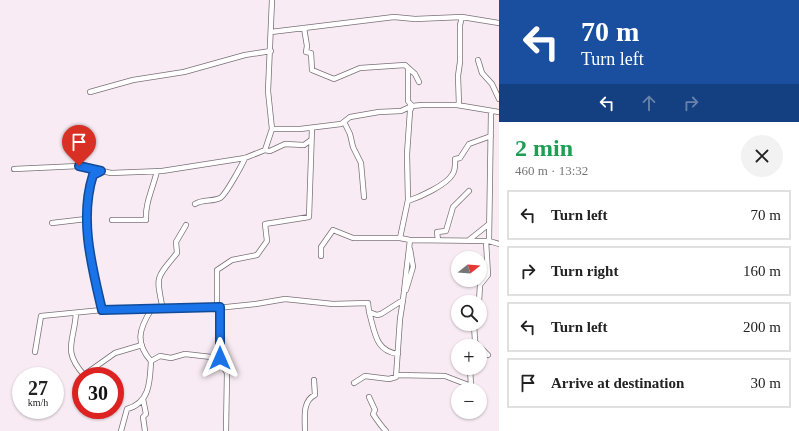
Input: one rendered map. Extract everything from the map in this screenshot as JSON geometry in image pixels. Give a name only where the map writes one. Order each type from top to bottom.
[{"type":"street","points":[[265,150],[272,129],[268,91],[271,52],[272,0]]},
{"type":"street","points":[[271,32],[394,17],[415,19],[462,17],[499,23]]},
{"type":"street","points":[[459,106],[458,76],[460,62],[460,25],[462,17]]},
{"type":"street","points":[[304,28],[308,46],[306,52],[311,53],[312,70],[334,79],[360,68],[405,65],[415,74],[419,82]]},
{"type":"street","points":[[90,92],[132,80],[184,72],[245,55],[271,52]]},
{"type":"street","points":[[478,60],[482,73],[492,84],[499,99]]},
{"type":"street","points":[[408,68],[408,101],[412,106]]},
{"type":"street","points":[[400,238],[408,201],[407,154],[410,111],[412,106]]},
{"type":"street","points":[[272,129],[312,128],[341,124],[350,117],[379,112],[402,111],[412,106],[459,106],[499,112]]},
{"type":"street","points":[[479,295],[480,285],[488,275],[487,241],[490,224],[492,112]]},
{"type":"street","points":[[344,122],[350,134],[353,147],[361,163],[364,197]]},
{"type":"street","points":[[226,431],[227,373],[220,358],[217,270],[232,260],[257,255],[267,241],[265,224],[309,217],[312,128]]},
{"type":"street","points":[[408,201],[424,195],[452,176],[455,170],[455,159],[460,158],[466,147],[491,136]]},
{"type":"street","points":[[14,169],[79,166],[111,173],[157,171],[245,158],[265,150],[270,151],[285,144],[304,145],[311,140]]},
{"type":"street","points":[[195,204],[220,199],[227,192],[232,179],[238,172],[245,158]]},
{"type":"street","points":[[101,171],[93,175],[86,219],[93,271],[102,310]]},
{"type":"street","points":[[112,220],[146,220],[146,208],[157,171]]},
{"type":"street","points":[[438,240],[437,232],[446,231],[453,207],[469,191]]},
{"type":"street","points":[[52,223],[86,219]]},
{"type":"street","points":[[468,240],[490,224]]},
{"type":"street","points":[[162,310],[157,281],[162,270],[177,253],[175,247],[176,242],[186,225]]},
{"type":"street","points":[[321,256],[320,247],[333,230],[353,238],[468,240],[487,241],[499,244]]},
{"type":"street","points":[[398,375],[400,319],[410,240]]},
{"type":"street","points":[[35,352],[41,316],[102,310],[219,308],[285,299],[326,302],[329,304],[368,303],[369,312],[380,345],[386,351],[398,354]]},
{"type":"street","points":[[369,312],[377,315],[381,314],[403,300]]},
{"type":"street","points":[[121,431],[127,409],[134,407],[143,399],[150,384],[151,361],[142,345],[140,336],[141,328],[151,310]]},
{"type":"street","points":[[76,313],[70,353],[73,361],[84,375],[115,354],[142,345]]},
{"type":"street","points":[[151,361],[160,356],[171,358],[185,354],[220,358]]},
{"type":"street","points":[[354,383],[365,376],[390,379],[398,375],[445,376],[471,386],[470,375]]},
{"type":"street","points":[[306,431],[306,402],[316,395],[314,380]]},
{"type":"street","points":[[369,397],[375,410],[373,414],[374,417],[380,421],[386,431]]},
{"type":"street","points":[[143,399],[146,414],[143,418],[145,431]]},
{"type":"route","points":[[79,166],[101,171],[93,175],[91,180],[86,219],[93,271],[102,310],[220,307],[220,358]]}]
